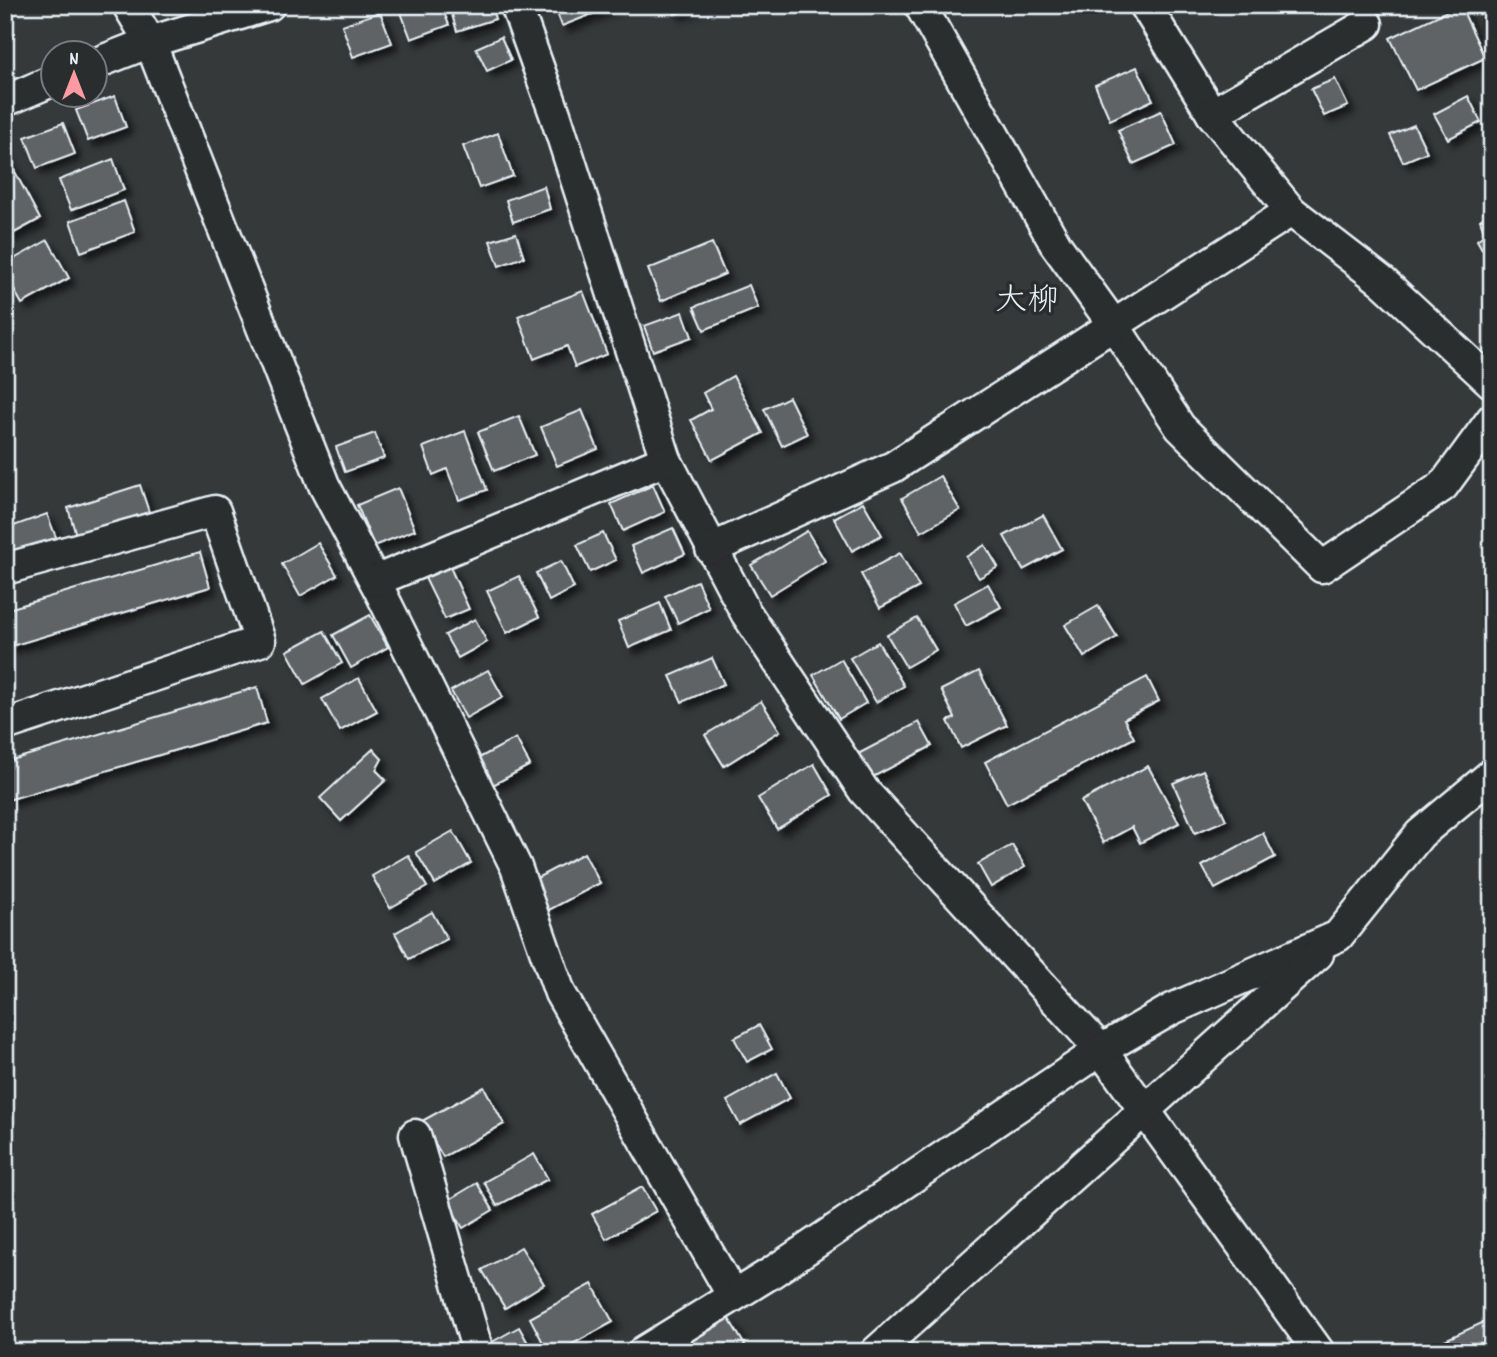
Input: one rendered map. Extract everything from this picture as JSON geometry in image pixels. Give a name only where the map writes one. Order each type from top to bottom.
[{"type":"street","points":[[128,5],[150,42],[324,485],[375,581],[516,867],[560,993],[733,1296]]},
{"type":"street","points":[[108,58],[150,42],[269,5]]},
{"type":"street","points":[[516,5],[555,114],[666,460],[746,613],[864,791],[1101,1050],[1319,1352]]},
{"type":"street","points":[[920,5],[1056,245],[1113,324],[1180,427],[1322,567],[1443,486],[1492,419]]},
{"type":"street","points":[[1145,5],[1212,114],[1291,211],[1383,282],[1492,383]]},
{"type":"street","points":[[1212,114],[1367,24]]},
{"type":"street","points":[[5,101],[38,87]]},
{"type":"street","points":[[711,548],[892,467],[1291,211]]},
{"type":"street","points":[[375,581],[666,460]]},
{"type":"street","points":[[5,569],[215,511],[261,641],[5,726]]},
{"type":"street","points":[[876,1352],[1338,936],[1420,834],[1492,774]]},
{"type":"street","points":[[643,1352],[733,1296],[1101,1050],[1172,1009],[1338,936]]},
{"type":"street","points":[[415,1135],[478,1352]]},
{"type":"building","points":[[441,5],[449,25],[411,39],[399,7]]},
{"type":"building","points":[[449,5],[491,5],[495,19],[457,31]]},
{"type":"building","points":[[554,5],[615,5],[562,26]]},
{"type":"building","points":[[672,5],[699,5],[675,14]]},
{"type":"building","points":[[1460,5],[1485,58],[1416,90],[1390,38]]},
{"type":"building","points":[[380,12],[392,43],[353,57],[342,25]]},
{"type":"building","points":[[501,37],[511,60],[487,71],[476,48]]},
{"type":"building","points":[[1137,67],[1153,100],[1110,120],[1095,85]]},
{"type":"building","points":[[1335,79],[1348,106],[1324,116],[1311,89]]},
{"type":"building","points":[[115,96],[126,127],[88,141],[76,110],[108,108],[108,99]]},
{"type":"building","points":[[1468,96],[1481,122],[1448,139],[1434,114]]},
{"type":"building","points":[[1161,111],[1176,145],[1133,164],[1118,130]]},
{"type":"building","points":[[63,123],[75,154],[37,168],[25,137]]},
{"type":"building","points":[[1414,125],[1427,152],[1403,162],[1390,135]]},
{"type":"building","points":[[498,133],[513,176],[479,188],[463,146]]},
{"type":"building","points":[[5,153],[40,219],[5,238]]},
{"type":"building","points":[[113,159],[124,190],[71,210],[59,180]]},
{"type":"building","points":[[544,186],[550,209],[513,222],[506,200]]},
{"type":"building","points":[[124,201],[135,232],[81,252],[70,221]]},
{"type":"building","points":[[1492,212],[1491,265],[1477,240],[1485,234],[1480,220]]},
{"type":"building","points":[[516,233],[524,257],[499,266],[490,241]]},
{"type":"building","points":[[48,240],[69,278],[22,304],[5,274],[5,264]]},
{"type":"building","points":[[712,243],[725,274],[661,301],[648,269]]},
{"type":"building","points":[[749,285],[758,308],[704,330],[694,307]]},
{"type":"building","points":[[583,291],[607,354],[575,367],[567,346],[534,359],[518,316]]},
{"type":"building","points":[[683,312],[692,337],[653,351],[644,326]]},
{"type":"building","points":[[733,376],[763,433],[712,460],[691,420],[711,409],[703,393]]},
{"type":"building","points":[[789,397],[807,434],[782,446],[764,409]]},
{"type":"building","points":[[582,410],[598,449],[557,466],[541,427]]},
{"type":"building","points":[[519,416],[535,455],[494,471],[478,432]]},
{"type":"building","points":[[465,431],[487,490],[459,500],[447,469],[433,475],[423,447]]},
{"type":"building","points":[[375,433],[384,458],[345,472],[336,447]]},
{"type":"building","points":[[940,476],[960,510],[921,532],[902,498]]},
{"type":"building","points":[[140,485],[149,512],[76,535],[68,508]]},
{"type":"building","points":[[653,485],[665,512],[623,531],[611,504]]},
{"type":"building","points":[[398,488],[415,530],[374,546],[357,505]]},
{"type":"building","points":[[863,502],[882,535],[852,551],[834,518]]},
{"type":"building","points":[[47,514],[57,540],[14,555],[5,529]]},
{"type":"building","points":[[1043,515],[1062,549],[1023,570],[1004,536]]},
{"type":"building","points":[[673,528],[685,554],[643,573],[631,546]]},
{"type":"building","points":[[807,531],[825,561],[770,595],[751,565]]},
{"type":"building","points":[[603,533],[616,560],[590,572],[577,545]]},
{"type":"building","points":[[318,543],[337,575],[300,596],[282,564]]},
{"type":"building","points":[[985,545],[998,567],[979,578],[966,557]]},
{"type":"building","points":[[200,552],[210,587],[5,648],[5,610]]},
{"type":"building","points":[[900,553],[919,587],[880,608],[861,574]]},
{"type":"building","points":[[561,561],[574,588],[549,601],[536,573]]},
{"type":"building","points":[[450,567],[469,609],[445,619],[425,578]]},
{"type":"building","points":[[519,576],[539,617],[507,633],[487,591]]},
{"type":"building","points":[[697,581],[709,608],[678,623],[665,596]]},
{"type":"building","points":[[988,584],[1001,607],[966,626],[954,603]]},
{"type":"building","points":[[660,603],[671,630],[629,648],[618,621]]},
{"type":"building","points":[[1098,606],[1117,637],[1084,657],[1065,625]]},
{"type":"building","points":[[370,615],[388,647],[351,668],[333,635]]},
{"type":"building","points":[[917,618],[936,650],[906,667],[887,635]]},
{"type":"building","points":[[475,619],[487,642],[458,658],[445,635]]},
{"type":"building","points":[[324,631],[342,663],[305,684],[287,651]]},
{"type":"building","points":[[878,642],[904,686],[876,702],[850,658]]},
{"type":"building","points":[[712,658],[724,684],[682,702],[670,676]]},
{"type":"building","points":[[841,659],[866,703],[839,719],[813,675]]},
{"type":"building","points":[[488,670],[503,697],[466,718],[451,691]]},
{"type":"building","points":[[979,671],[1007,725],[961,748],[948,721],[955,718],[941,690]]},
{"type":"building","points":[[1147,677],[1159,701],[1124,719],[1134,738],[1007,804],[985,762]]},
{"type":"building","points":[[359,678],[377,711],[340,731],[322,699]]},
{"type":"building","points":[[257,687],[267,723],[5,801],[5,762]]},
{"type":"building","points":[[761,701],[780,731],[724,766],[705,735]]},
{"type":"building","points":[[919,722],[932,746],[871,778],[858,754]]},
{"type":"building","points":[[516,738],[530,765],[493,785],[479,758]]},
{"type":"building","points":[[373,749],[382,759],[376,770],[386,780],[341,821],[320,798]]},
{"type":"building","points":[[814,764],[832,795],[777,829],[758,798]]},
{"type":"building","points":[[1148,766],[1179,823],[1140,843],[1132,827],[1103,843],[1081,801]]},
{"type":"building","points":[[1203,770],[1226,820],[1195,833],[1173,783]]},
{"type":"building","points":[[453,831],[471,863],[435,884],[416,852]]},
{"type":"building","points":[[1263,833],[1275,857],[1215,889],[1202,866]]},
{"type":"building","points":[[1012,845],[1025,867],[991,887],[978,864]]},
{"type":"building","points":[[584,853],[600,883],[549,910],[533,880]]},
{"type":"building","points":[[408,855],[427,887],[390,908],[372,876]]},
{"type":"building","points":[[432,912],[447,939],[409,959],[395,933]]},
{"type":"building","points":[[759,1025],[772,1049],[747,1062],[734,1038]]},
{"type":"building","points":[[777,1073],[790,1098],[740,1125],[727,1101]]},
{"type":"building","points":[[484,1087],[504,1124],[443,1157],[422,1121]]},
{"type":"building","points":[[534,1154],[548,1179],[497,1206],[484,1182]]},
{"type":"building","points":[[477,1183],[493,1210],[463,1228],[447,1201]]},
{"type":"building","points":[[642,1187],[656,1211],[606,1239],[592,1214]]},
{"type":"building","points":[[521,1247],[544,1284],[505,1308],[482,1270]]},
{"type":"building","points":[[592,1284],[613,1322],[558,1352],[548,1352],[530,1318]]},
{"type":"building","points":[[729,1319],[749,1352],[696,1352],[690,1342]]},
{"type":"building","points":[[1484,1322],[1492,1339],[1492,1352],[1426,1352],[1425,1349]]},
{"type":"building","points":[[519,1327],[533,1352],[498,1352],[492,1342]]},
{"type":"district","name":"大柳","points":[[1027,303]]}]
